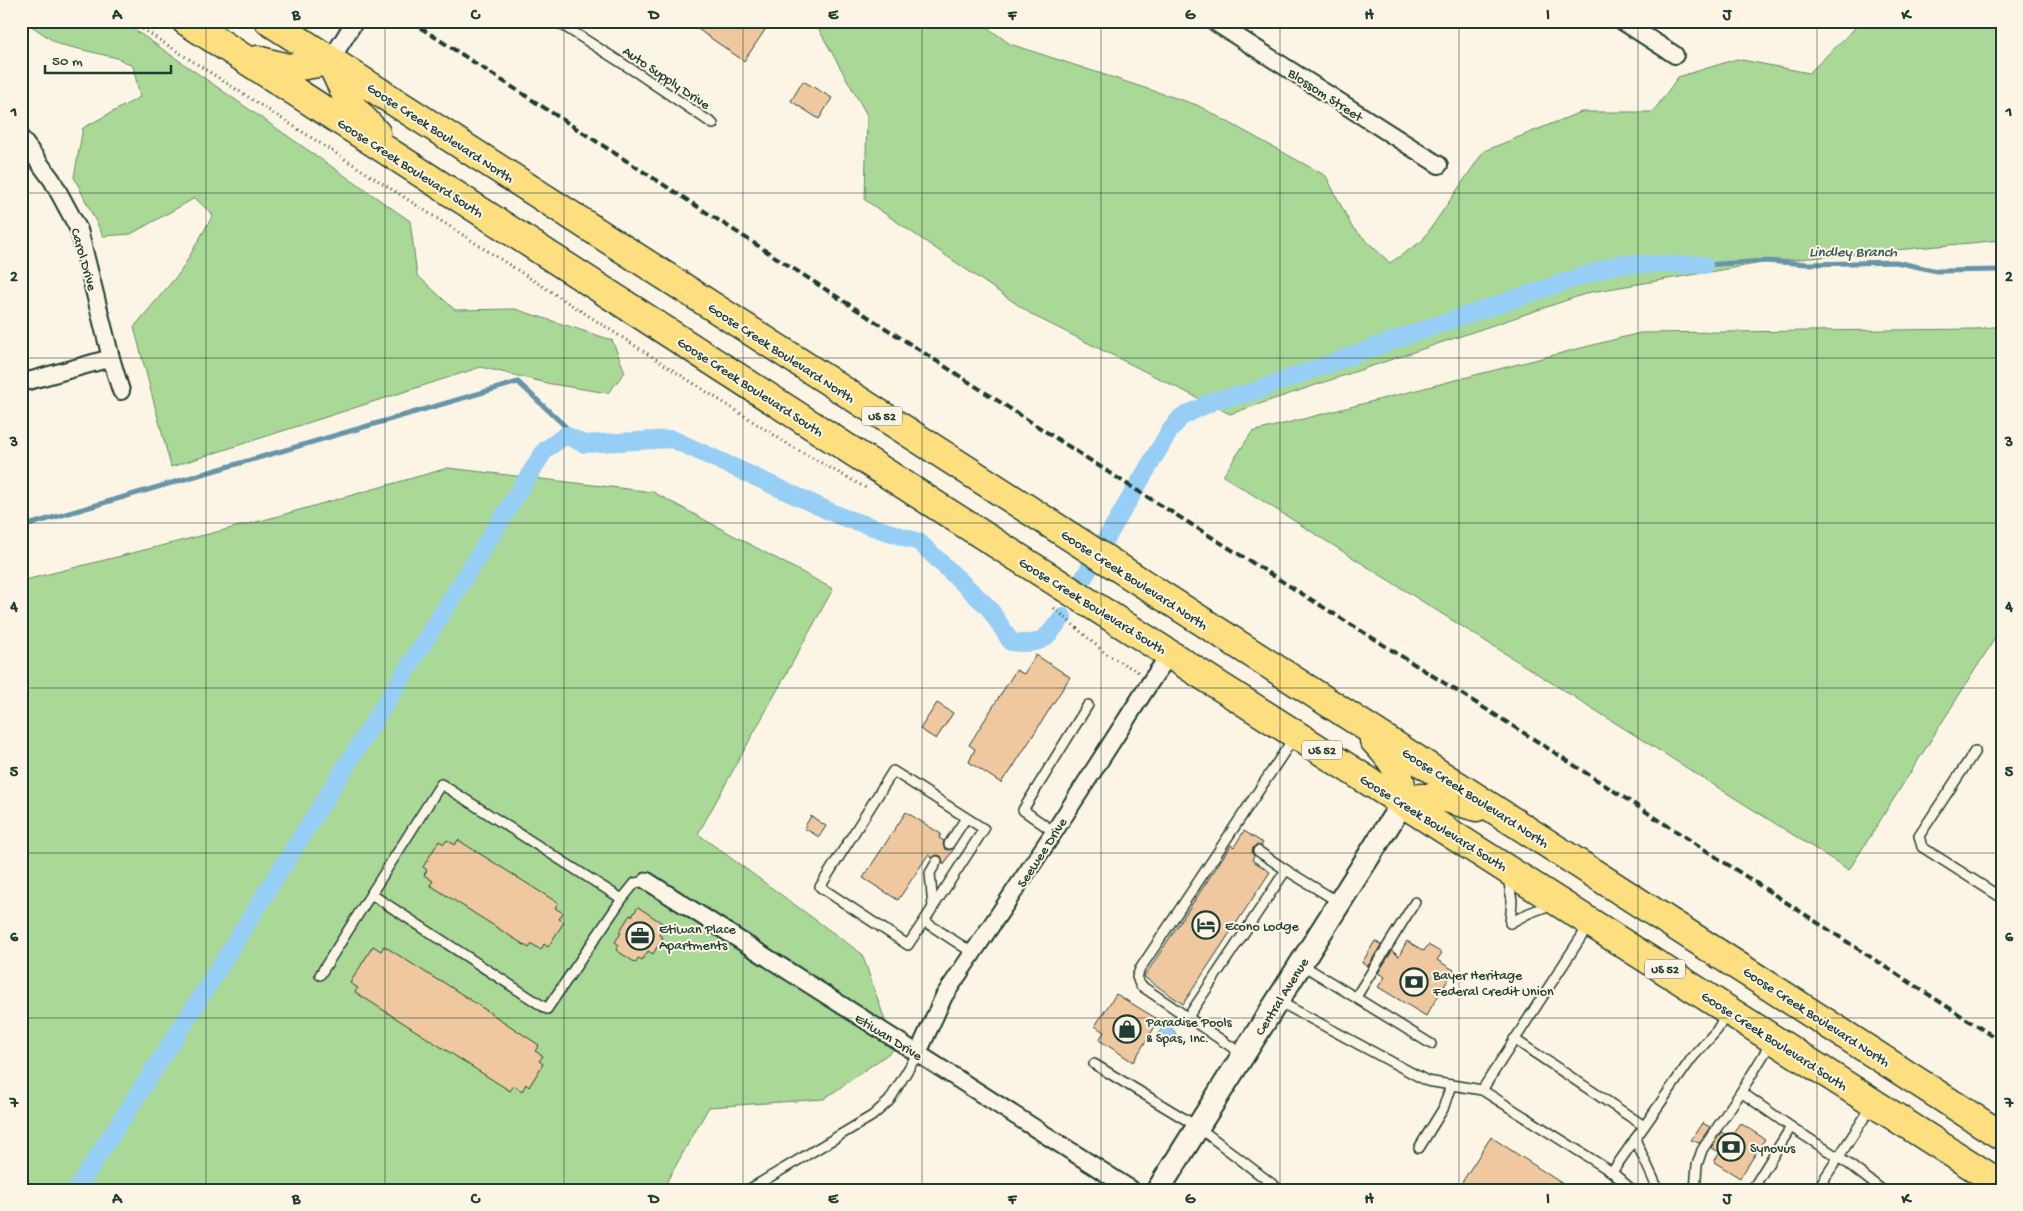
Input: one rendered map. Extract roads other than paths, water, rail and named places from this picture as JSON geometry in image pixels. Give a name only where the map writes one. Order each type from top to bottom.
[{"type":"highway","name":"Goose Creek Boulevard South","points":[[186,21],[906,486],[1874,1103],[1998,1186]]},
{"type":"highway","name":"Goose Creek Boulevard North","points":[[269,21],[2002,1136]]},
{"type":"highway","points":[[221,44],[261,62],[288,68],[330,61],[352,107],[402,161]]},
{"type":"highway","points":[[1352,717],[1394,762],[1402,786],[1403,802],[1421,798],[1446,798],[1472,806],[1496,810]]},
{"type":"street","points":[[330,61],[355,21]]},
{"type":"street","name":"Blossom Street","points":[[1213,21],[1439,165]]},
{"type":"street","points":[[1622,21],[1674,55]]},
{"type":"street","name":"Carol Drive","points":[[21,138],[52,180],[79,230],[121,391]]},
{"type":"street","points":[[21,383],[111,358]]},
{"type":"street","name":"Seewee Drive","points":[[918,1053],[944,996],[1054,832],[1152,678],[1170,654]]},
{"type":"street","name":"Central Avenue","points":[[1158,1190],[1403,802]]},
{"type":"street","name":"Etiwan Drive","points":[[647,881],[1132,1190]]},
{"type":"lane","name":"Auto Supply Drive","points":[[556,21],[713,124]]},
{"type":"lane","points":[[1054,832],[1023,810],[1088,705]]},
{"type":"lane","points":[[1243,1055],[1140,985],[1137,977],[1140,969],[1296,734]]},
{"type":"lane","points":[[1974,751],[1918,836],[1922,847],[2002,898]]},
{"type":"lane","points":[[893,771],[984,829],[933,907],[908,945],[820,887],[893,771]]},
{"type":"lane","points":[[320,975],[441,784],[622,899]]},
{"type":"lane","points":[[949,844],[966,818]]},
{"type":"lane","points":[[1230,834],[1239,840]]},
{"type":"lane","points":[[1258,852],[1340,903]]},
{"type":"lane","points":[[933,907],[930,873],[937,861]]},
{"type":"lane","points":[[1506,868],[1512,901],[1510,924],[1529,913],[1560,902]]},
{"type":"lane","points":[[1188,1017],[1286,870]]},
{"type":"lane","points":[[372,894],[548,1009],[622,899],[635,883],[647,881]]},
{"type":"lane","points":[[1356,997],[1414,902]]},
{"type":"lane","points":[[924,920],[974,953]]},
{"type":"lane","points":[[1482,1090],[1591,922]]},
{"type":"lane","points":[[1301,963],[1431,1044]]},
{"type":"lane","points":[[1278,1000],[1427,1081],[1482,1090],[1612,1172],[1632,1190]]},
{"type":"lane","points":[[1612,1172],[1692,1058],[1717,1030],[1729,1010]]},
{"type":"lane","points":[[1514,1039],[1644,1126]]},
{"type":"lane","points":[[1695,1190],[1697,1165],[1702,1150],[1741,1092],[1773,1039]]},
{"type":"lane","points":[[748,1190],[872,1116],[889,1101],[918,1053]]},
{"type":"lane","points":[[1094,1064],[1198,1127],[1280,1190]]},
{"type":"lane","points":[[1419,1148],[1443,1109],[1451,1085]]},
{"type":"lane","points":[[1741,1092],[1838,1157],[1881,1189]]},
{"type":"lane","points":[[1817,1190],[1874,1103]]},
{"type":"lane","points":[[1752,1190],[1791,1127]]},
{"type":"lane","points":[[1635,1139],[1660,1190]]},
{"type":"water","points":[[1163,1027],[1171,1027],[1176,1032],[1174,1043],[1163,1045],[1158,1040],[1158,1032]]},
{"type":"waterway","name":"Lindley Branch","points":[[1704,265],[1765,261],[1808,264],[1896,262],[1937,271],[2002,270]]},
{"type":"waterway","points":[[1103,544],[1169,432],[1181,417],[1216,400],[1249,393],[1408,335],[1618,264],[1704,265]]},
{"type":"waterway","points":[[21,527],[518,382],[584,444]]},
{"type":"waterway","points":[[76,1190],[188,1017],[545,450],[566,435],[584,444],[672,439],[842,517],[919,542],[989,608],[1011,642],[1030,643],[1042,640],[1063,617]]},
{"type":"waterway","points":[[1083,579],[1089,569]]},
{"type":"railway","points":[[410,21],[1130,486],[1532,738],[2002,1042]]},
{"type":"place","name":"Econo Lodge","points":[[1206,925]]},
{"type":"place","name":"Etiwan Place Apartments","points":[[640,936]]},
{"type":"place","name":"Bayer Heritage Federal Credit Union","points":[[1414,982]]},
{"type":"place","name":"Paradise Pools & Spas, Inc.","points":[[1127,1029]]},
{"type":"place","name":"Synovus","points":[[1731,1147]]}]
